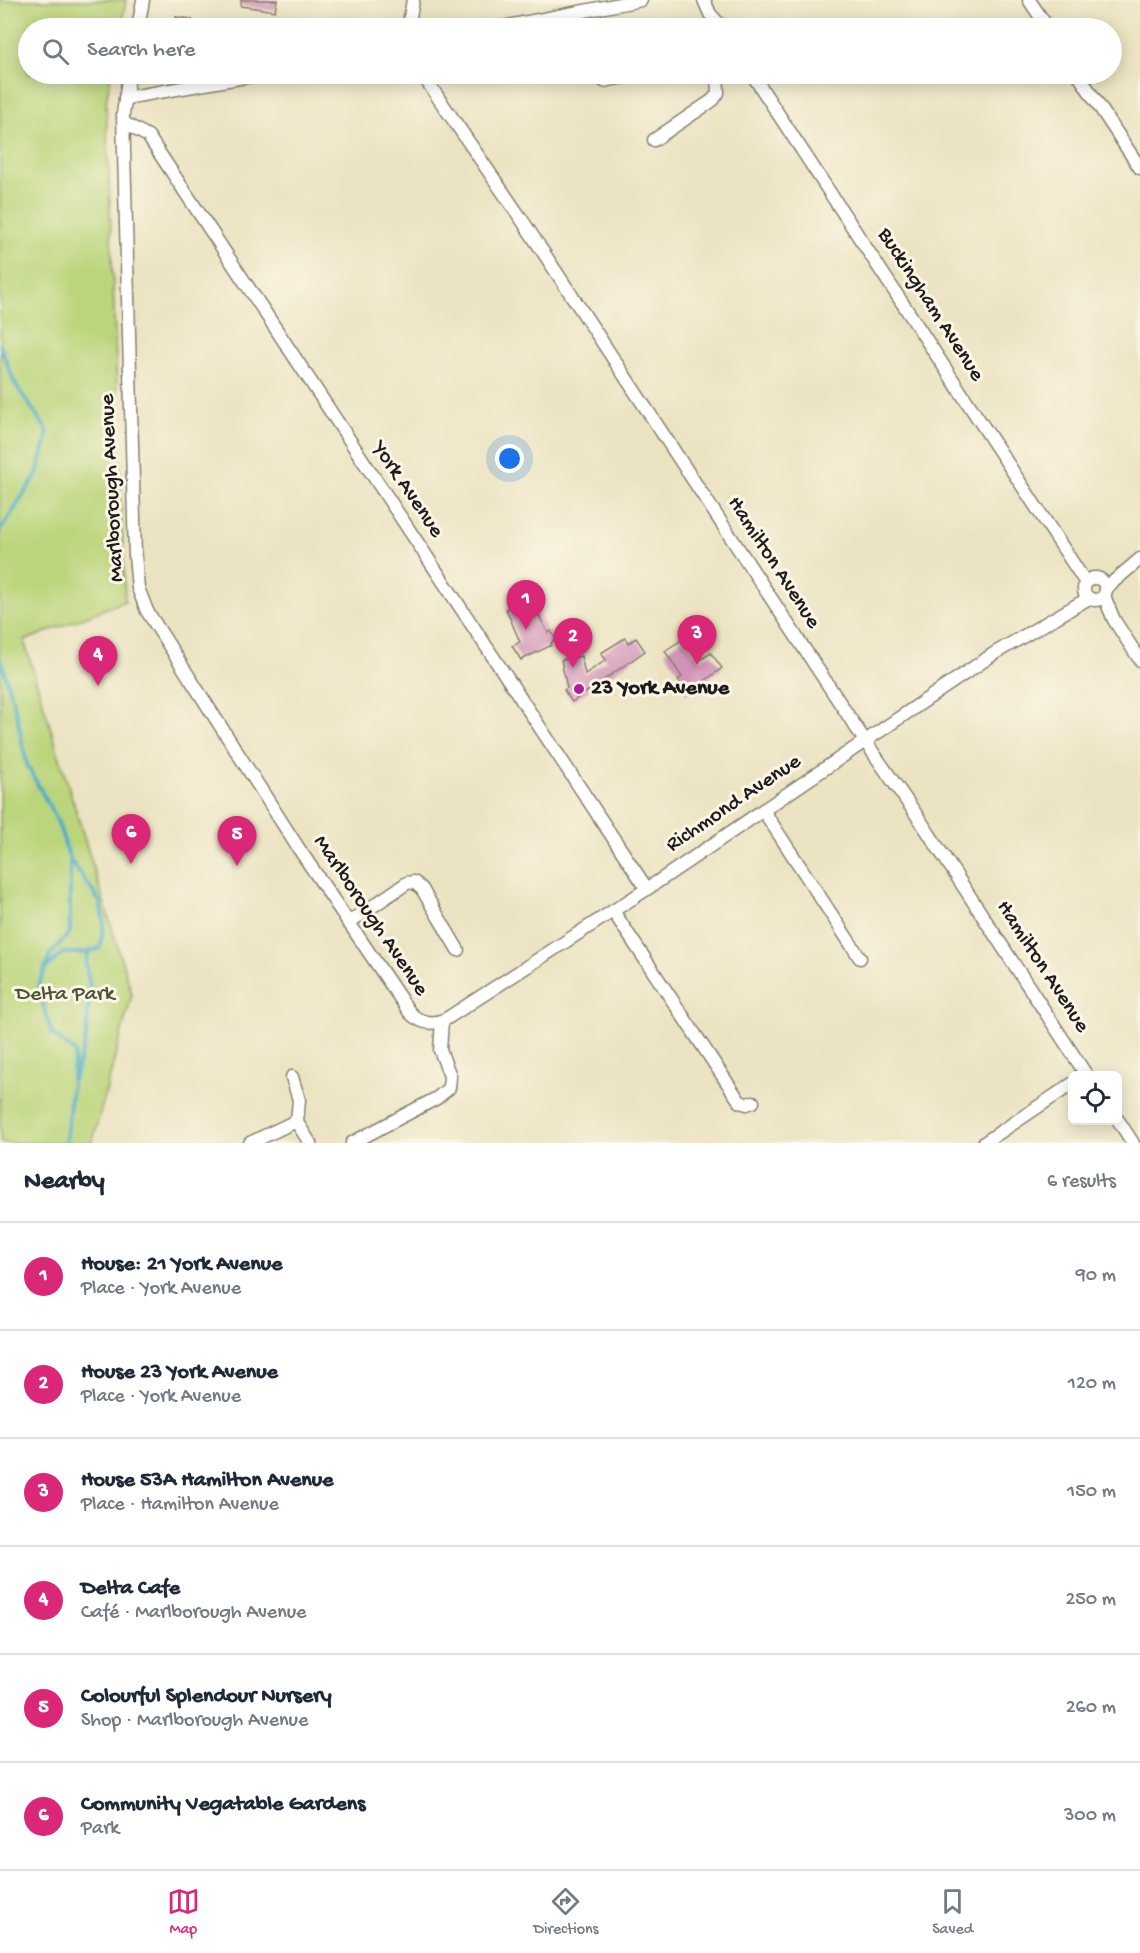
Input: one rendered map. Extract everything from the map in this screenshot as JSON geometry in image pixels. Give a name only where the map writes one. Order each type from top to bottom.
[{"type":"street","points":[[140,18],[143,0]]},
{"type":"street","points":[[410,18],[413,0]]},
{"type":"street","points":[[547,18],[641,0]]},
{"type":"street","points":[[704,0],[713,18]]},
{"type":"street","points":[[713,0],[718,18]]},
{"type":"street","points":[[1029,0],[1041,18]]},
{"type":"street","name":"Marlborough Avenue","points":[[127,84],[124,123],[125,251],[138,588],[147,612],[348,922],[410,1013],[417,1019],[436,1022]]},
{"type":"street","points":[[125,98],[206,84]]},
{"type":"street","name":"Hamilton Avenue","points":[[429,84],[520,217],[865,741],[920,820],[1083,1071]]},
{"type":"street","points":[[654,140],[713,100],[718,93],[718,84]]},
{"type":"street","name":"Buckingham Avenue","points":[[759,84],[1140,660]]},
{"type":"street","points":[[1085,84],[1140,168]]},
{"type":"street","name":"York Avenue","points":[[124,123],[148,136],[647,889]]},
{"type":"street","name":"Richmond Avenue","points":[[436,1022],[647,889],[995,653],[1059,614],[1135,563]]},
{"type":"street","points":[[763,810],[860,958]]},
{"type":"street","points":[[348,922],[407,883],[414,882],[422,889],[458,950]]},
{"type":"street","points":[[613,911],[740,1102],[747,1104],[753,1102]]},
{"type":"street","points":[[352,1143],[437,1098],[449,1088],[449,1071],[440,1050],[436,1022]]},
{"type":"street","points":[[292,1077],[299,1100],[297,1121],[310,1143]]},
{"type":"street","points":[[984,1143],[1068,1087]]},
{"type":"street","points":[[250,1143],[297,1121]]},
{"type":"street","points":[[1121,1125],[1133,1143]]},
{"type":"green space","name":"Delta Park","points":[[0,0],[126,0],[123,18],[18,18],[18,84],[109,84],[106,102],[125,601],[24,641],[132,994],[92,1143],[0,1143]]},
{"type":"building","points":[[241,0],[277,0],[275,11],[241,6]]},
{"type":"building","points":[[530,598],[548,633],[551,631],[556,640],[551,643],[552,645],[521,660],[512,646],[520,642],[506,609],[522,599],[524,602]]},
{"type":"building","points":[[625,638],[628,643],[636,638],[645,651],[572,702],[564,690],[567,688],[561,660],[581,656],[585,674],[606,660],[601,653]]},
{"type":"building","points":[[683,639],[700,660],[711,653],[722,668],[687,694],[678,680],[682,677],[665,651]]},
{"type":"waterway","points":[[0,345],[14,382],[48,432],[37,474],[0,531]]},
{"type":"waterway","points":[[0,658],[16,712],[27,765],[57,820],[70,859],[70,932],[50,955],[38,988],[52,1034],[75,1052],[66,1143]]},
{"type":"waterway","points":[[45,969],[63,953],[84,953],[100,948],[104,924],[100,902],[72,862]]},
{"type":"waterway","points":[[74,1079],[86,1039],[90,988],[86,963],[89,951]]},
{"type":"place","name":"House: 21 York Avenue","points":[[526,630]]},
{"type":"place","name":"House 53A Hamilton Avenue","points":[[697,665]]},
{"type":"place","name":"House 23 York Avenue","points":[[573,668]]},
{"type":"place","name":"Delta Cafe","points":[[98,686]]},
{"type":"place","name":"23 York Avenue","points":[[579,689]]},
{"type":"place","name":"Community Vegatable Gardens","points":[[131,864]]},
{"type":"place","name":"Colourful Splendour Nursery","points":[[237,866]]}]
